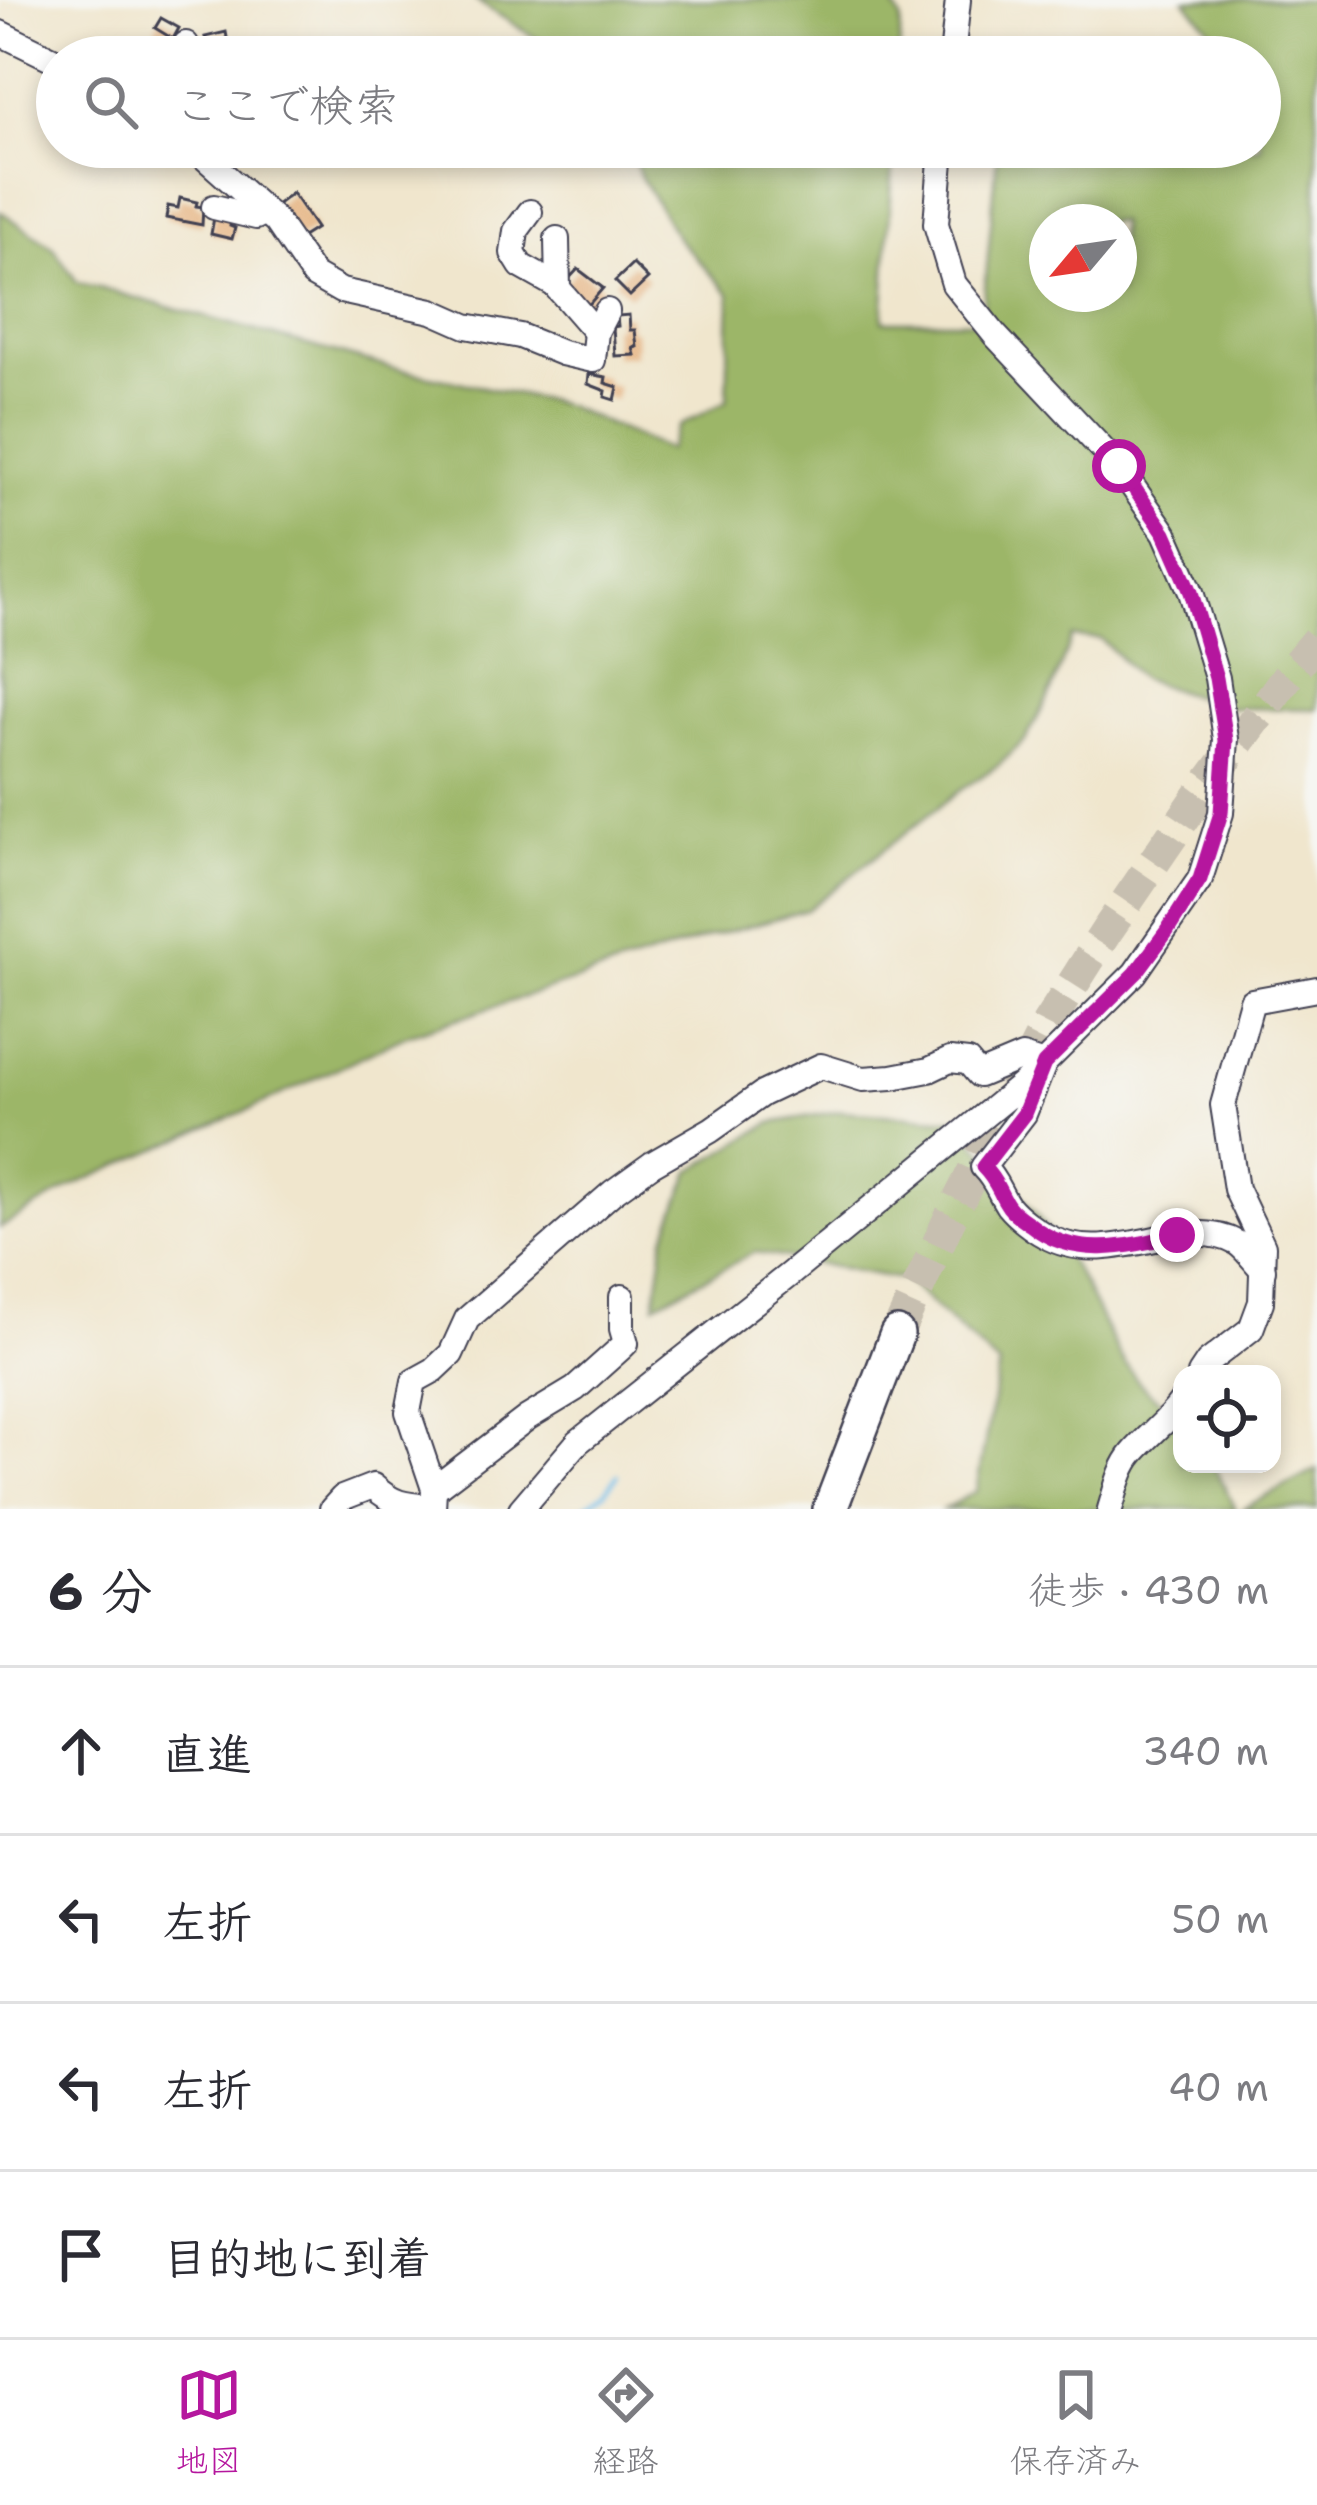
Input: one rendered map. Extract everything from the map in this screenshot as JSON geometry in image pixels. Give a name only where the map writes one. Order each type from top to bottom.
[{"type":"highway","points":[[830,1509],[897,1334]]},
{"type":"highway","points":[[846,1509],[856,1444]]},
{"type":"street","points":[[954,36],[958,0]]},
{"type":"street","points":[[0,33],[36,51]]},
{"type":"street","points":[[217,168],[276,220],[314,275],[341,291],[432,311],[466,326],[520,336],[593,360],[602,322],[521,266],[513,253],[516,230],[530,212]]},
{"type":"street","points":[[520,1509],[578,1442],[1024,1083],[1136,973],[1200,879],[1221,813],[1226,740],[1191,592],[1165,533],[1119,466],[995,335],[954,284],[937,224],[941,168]]},
{"type":"street","points":[[214,207],[256,217],[266,212]]},
{"type":"street","points":[[557,238],[558,289]]},
{"type":"street","points":[[1206,1365],[1251,1329],[1261,1302],[1263,1246],[1236,1189],[1223,1105],[1252,1001],[1317,988]]},
{"type":"street","points":[[433,1502],[408,1412],[414,1381],[451,1354],[467,1319],[507,1282],[652,1164],[762,1094],[821,1066],[863,1079],[929,1070],[950,1060],[968,1062],[979,1075],[1022,1057],[1044,1064]]},
{"type":"street","points":[[1044,1064],[1024,1114],[983,1167],[996,1180],[1010,1208],[1043,1235],[1074,1247],[1100,1249],[1205,1234],[1237,1243],[1263,1270]]},
{"type":"street","points":[[340,1482],[358,1478],[403,1505],[433,1502],[526,1418],[575,1389],[622,1347],[626,1342],[622,1298]]},
{"type":"street","points":[[1110,1509],[1132,1455],[1173,1414]]},
{"type":"street","points":[[332,1509],[342,1498],[373,1486]]},
{"type":"green space","points":[[475,0],[890,0],[901,19],[900,36],[532,36]]},
{"type":"green space","points":[[1185,0],[1317,0],[1317,709],[1232,708],[1141,679],[1101,639],[1072,637],[1026,739],[1000,764],[807,910],[407,1035],[74,1185],[0,1228],[0,211],[53,247],[77,282],[392,368],[559,403],[668,450],[679,426],[727,401],[730,294],[678,239],[637,168],[893,168],[883,321],[982,321],[996,168],[1281,168],[1281,36],[1217,36]]},
{"type":"green space","points":[[840,1111],[953,1119],[1049,1232],[1138,1381],[1173,1408],[1173,1473],[1217,1473],[1235,1509],[944,1509],[976,1491],[999,1366],[905,1280],[755,1252],[655,1304],[665,1237],[691,1171],[771,1123]]},
{"type":"green space","points":[[1317,1470],[1317,1509],[1241,1509]]},
{"type":"building","points":[[161,18],[179,28],[175,36],[168,36],[155,28]]},
{"type":"building","points":[[292,193],[316,228],[299,239],[276,205]]},
{"type":"building","points":[[180,198],[203,207],[202,225],[166,218],[168,206],[178,208]]},
{"type":"building","points":[[215,212],[232,216],[232,239],[211,234]]},
{"type":"building","points":[[633,264],[648,279],[630,296],[615,281]]},
{"type":"building","points":[[578,269],[603,288],[586,308],[565,283]]},
{"type":"building","points":[[629,315],[630,330],[635,330],[635,355],[615,356],[613,327],[618,326],[617,316]]},
{"type":"building","points":[[589,374],[606,377],[605,383],[618,387],[615,400],[588,384]]},
{"type":"waterway","points":[[582,1509],[618,1475]]},
{"type":"tunnel","points":[[897,1334],[1048,1023],[1199,796],[1317,640]]},
{"type":"route","points":[[1119,466],[1165,533],[1191,592],[1216,678],[1226,740],[1221,813],[1200,879],[1167,931],[1136,973],[1044,1064],[1024,1114],[983,1167],[996,1180],[1010,1208],[1043,1235],[1074,1247],[1100,1249],[1177,1235]]}]
